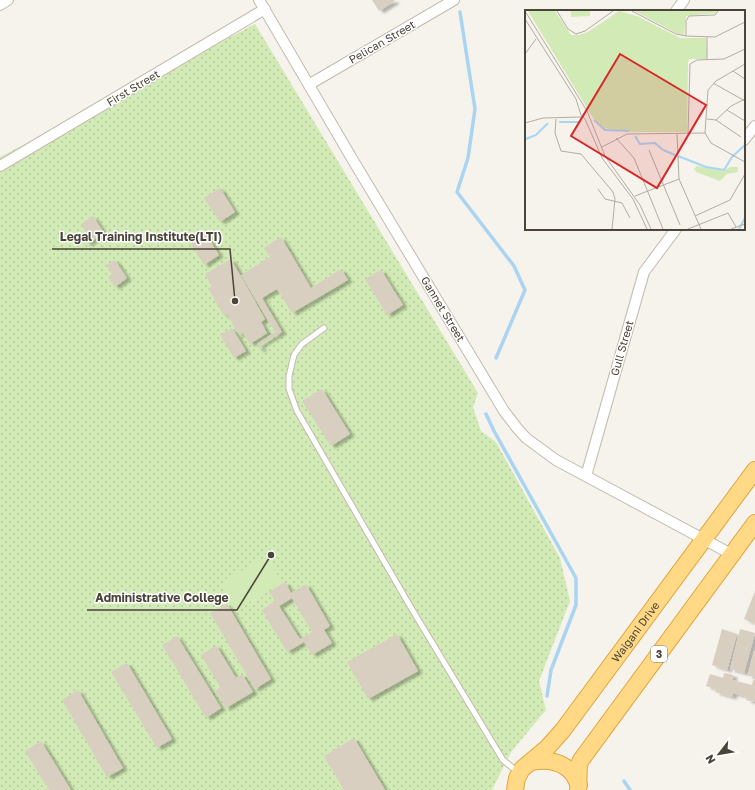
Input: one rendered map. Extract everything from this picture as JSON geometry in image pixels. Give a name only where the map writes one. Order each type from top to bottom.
[{"type":"highway","name":"Waigani Drive","points":[[520,773],[522,769],[532,762],[555,740],[563,730],[755,470]]},
{"type":"highway","name":"3","points":[[579,788],[579,769],[581,760],[755,524]]},
{"type":"highway","points":[[532,762],[543,759],[560,764],[567,768],[573,775],[579,788]]},
{"type":"highway","points":[[515,790],[517,778],[520,773]]},
{"type":"street","points":[[0,5],[8,0]]},
{"type":"street","name":"Gannet Street","points":[[259,0],[310,84],[354,162],[487,384],[511,421],[526,438],[546,453],[733,555]]},
{"type":"street","name":"Pelican Street","points":[[310,84],[454,0]]},
{"type":"street","points":[[677,10],[684,0]]},
{"type":"street","name":"First Street","points":[[0,166],[265,9]]},
{"type":"street","points":[[745,139],[755,126]]},
{"type":"street","name":"Gull Street","points":[[586,476],[644,272],[675,230]]},
{"type":"lane","points":[[324,328],[302,344],[294,355],[289,376],[289,389],[297,411],[410,606],[503,760],[520,773]]},
{"type":"green space","points":[[255,24],[478,393],[473,407],[481,431],[496,442],[560,558],[570,601],[539,681],[546,710],[511,752],[492,790],[0,790],[0,157]]},
{"type":"green space","points":[[266,556],[282,582],[237,610],[221,584]]},
{"type":"building","points":[[372,0],[394,0],[395,1],[379,11]]},
{"type":"building","points":[[220,188],[235,212],[220,222],[204,198]]},
{"type":"building","points":[[93,216],[104,233],[87,244],[83,237],[87,234],[81,224]]},
{"type":"building","points":[[204,231],[219,255],[204,265],[189,241]]},
{"type":"building","points":[[281,237],[311,288],[341,269],[348,280],[292,313],[277,289],[262,298],[282,332],[260,345],[262,349],[260,350],[257,344],[275,332],[241,275],[270,257],[264,248]]},
{"type":"building","points":[[231,259],[265,319],[261,322],[267,333],[250,344],[243,333],[239,335],[227,314],[224,316],[208,288],[212,286],[205,274]]},
{"type":"building","points":[[115,260],[127,278],[115,287],[108,277],[112,274],[106,265]]},
{"type":"building","points":[[381,270],[403,305],[387,315],[365,279]]},
{"type":"building","points":[[232,328],[246,351],[234,358],[220,335]]},
{"type":"building","points":[[322,389],[350,434],[331,446],[302,401]]},
{"type":"building","points":[[285,582],[291,593],[306,584],[330,626],[324,630],[332,643],[312,655],[304,642],[287,652],[262,610],[275,601],[269,592]],"holes":[[[292,598],[312,632],[300,639],[279,606]]]},
{"type":"building","points":[[755,591],[755,624],[744,619]]},
{"type":"building","points":[[227,604],[271,679],[255,689],[210,613]]},
{"type":"building","points":[[722,629],[737,634],[727,670],[712,665]]},
{"type":"building","points":[[740,629],[755,633],[744,673],[730,669]]},
{"type":"building","points":[[397,634],[418,671],[368,699],[347,662]]},
{"type":"building","points":[[177,636],[221,708],[206,718],[162,645]]},
{"type":"building","points":[[216,645],[236,678],[242,674],[253,692],[226,708],[215,691],[220,687],[201,655]]},
{"type":"building","points":[[755,651],[755,677],[748,676]]},
{"type":"building","points":[[127,663],[172,739],[157,748],[111,672]]},
{"type":"building","points":[[724,673],[733,675],[732,680],[752,685],[753,680],[755,680],[755,702],[746,700],[748,697],[733,693],[732,697],[715,692],[716,689],[706,686],[710,674],[723,678]]},
{"type":"building","points":[[78,690],[123,768],[107,777],[62,700]]},
{"type":"building","points":[[354,738],[385,790],[344,790],[324,756]]},
{"type":"building","points":[[41,741],[71,790],[49,790],[25,751]]},
{"type":"waterway","points":[[460,12],[475,109],[468,158],[457,192],[514,266],[525,290],[496,358]]},
{"type":"waterway","points":[[486,414],[576,578],[576,605],[551,670],[547,696]]},
{"type":"waterway","points":[[624,781],[630,790]]},
{"type":"place","name":"Legal Training Institute(LTI)","points":[[235,301]]},
{"type":"place","name":"Administrative College","points":[[271,555]]}]
